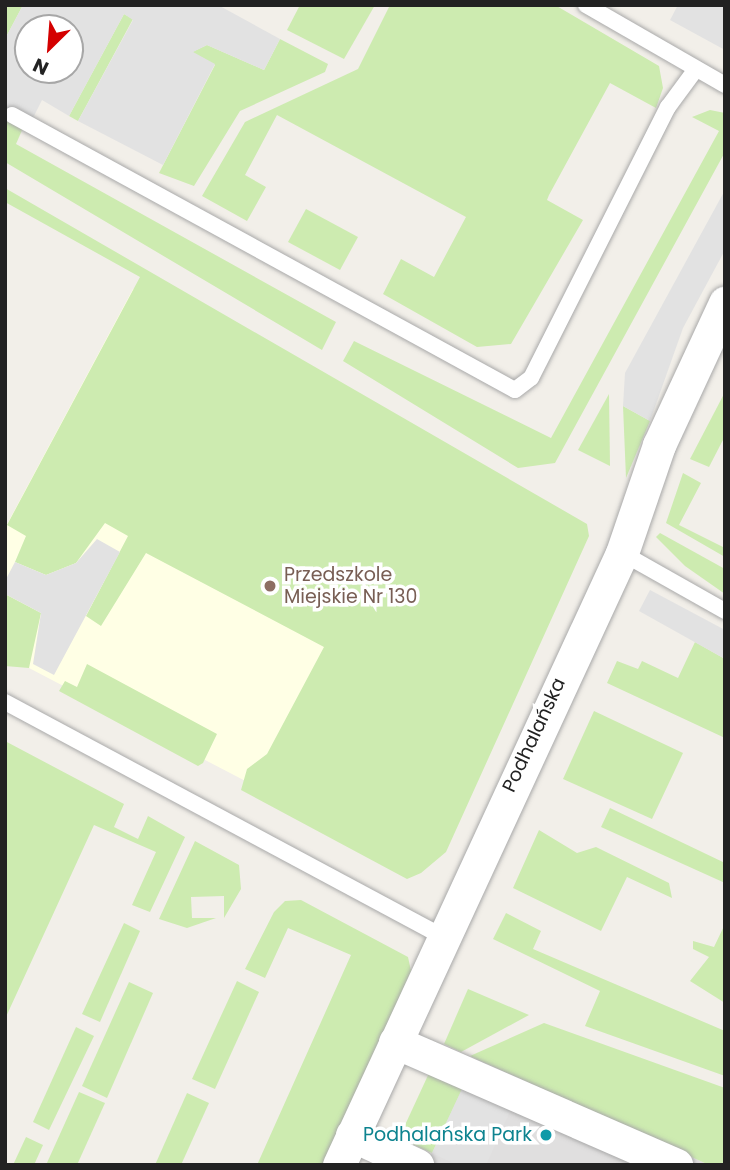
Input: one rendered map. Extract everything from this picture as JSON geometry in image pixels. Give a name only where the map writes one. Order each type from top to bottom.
[{"type":"street","name":"Podhalańska","points":[[339,1165],[442,936],[622,553],[659,445],[725,303]]},
{"type":"street","points":[[395,1042],[676,1165]]},
{"type":"street","points":[[352,1135],[416,1165]]},
{"type":"lane","points":[[586,5],[725,85]]},
{"type":"lane","points":[[12,116],[515,390],[531,378],[668,107],[696,69]]},
{"type":"lane","points":[[622,553],[725,611]]},
{"type":"lane","points":[[5,702],[442,936]]},
{"type":"shaded area","points":[[23,5],[218,5],[280,39],[264,70],[207,45],[193,52],[215,64],[163,165],[78,121],[133,20],[124,14],[69,116],[42,100],[27,130],[5,118],[5,39],[14,22],[14,84],[84,84],[84,14],[18,14]]},
{"type":"shaded area","points":[[678,5],[725,5],[725,50],[670,20]]},
{"type":"shaded area","points":[[725,190],[725,250],[683,328],[650,421],[623,406],[625,373]]},
{"type":"shaded area","name":"Przedszkole Miejskie Nr 130","points":[[133,289],[557,536],[408,866],[29,668],[25,645],[5,635],[5,528]]},
{"type":"shaded area","points":[[97,539],[120,552],[54,675],[33,664],[41,613],[5,594],[5,581],[15,562],[46,575],[76,563]]},
{"type":"shaded area","points":[[650,590],[725,630],[725,659],[639,611]]},
{"type":"shaded area","name":"Podhalańska Park","points":[[476,1058],[709,1165],[426,1165]]},
{"type":"shaded area","points":[[463,1087],[511,1109],[486,1165],[457,1165],[432,1153]]},
{"type":"green space","points":[[5,5],[23,5],[18,14],[14,14],[14,22],[5,39]]},
{"type":"green space","points":[[300,5],[375,5],[344,59],[287,30]]},
{"type":"green space","points":[[390,5],[555,5],[659,66],[663,88],[656,108],[610,83],[549,195],[547,200],[583,220],[511,344],[477,347],[383,294],[401,259],[434,277],[466,217],[277,115],[245,175],[266,187],[247,221],[202,196],[245,122],[358,69]]},
{"type":"green space","points":[[124,14],[133,19],[78,121],[69,116]]},
{"type":"green space","points":[[280,39],[328,64],[325,72],[240,111],[194,186],[159,173],[215,65],[192,52],[207,45],[264,70]]},
{"type":"green space","points":[[710,110],[725,113],[725,152],[555,463],[518,468],[343,361],[354,341],[551,438],[719,131],[692,117]]},
{"type":"green space","points":[[5,118],[23,128],[16,144],[336,322],[322,350],[5,162]]},
{"type":"green space","name":"Przedszkole Miejskie Nr 130","points":[[5,188],[587,524],[589,536],[446,852],[421,873],[407,879],[241,790],[247,769],[267,754],[324,647],[146,553],[101,626],[86,616],[128,536],[105,523],[76,563],[46,575],[15,562],[26,536],[7,525],[140,277],[5,202]]},
{"type":"green space","points":[[306,209],[358,237],[340,270],[288,242]]},
{"type":"green space","points":[[725,392],[725,436],[709,467],[690,459]]},
{"type":"green space","points":[[609,394],[610,466],[578,450]]},
{"type":"green space","points":[[623,406],[650,421],[626,478]]},
{"type":"green space","points":[[683,473],[701,483],[679,525],[725,548],[725,557],[666,523]]},
{"type":"green space","points":[[660,533],[725,569],[725,594],[685,566],[656,537]]},
{"type":"green space","points":[[5,594],[41,613],[29,668],[5,666]]},
{"type":"green space","points":[[695,642],[725,659],[725,738],[607,683],[617,661],[638,669],[642,661],[678,678]]},
{"type":"green space","points":[[87,664],[217,734],[203,763],[198,766],[59,691],[65,681],[77,687]]},
{"type":"green space","points":[[594,711],[683,753],[652,819],[563,779]]},
{"type":"green space","points":[[5,741],[124,804],[114,827],[138,839],[148,816],[185,837],[150,912],[132,905],[156,852],[94,825],[5,1019]]},
{"type":"green space","points":[[610,808],[725,863],[725,883],[601,827]]},
{"type":"green space","points":[[539,830],[577,853],[596,847],[669,883],[672,898],[627,877],[601,931],[513,888]]},
{"type":"green space","points":[[195,841],[239,865],[241,889],[224,918],[224,896],[191,897],[192,918],[216,918],[187,928],[159,919]]},
{"type":"green space","points":[[301,900],[408,957],[411,971],[325,1165],[257,1165],[351,955],[288,928],[265,978],[245,969],[274,912],[285,901]]},
{"type":"green space","points":[[506,913],[541,931],[533,949],[725,1031],[725,1076],[585,1026],[600,991],[493,939]]},
{"type":"green space","points":[[124,923],[140,931],[100,1022],[82,1014]]},
{"type":"green space","points":[[725,924],[725,1003],[690,981],[709,957],[693,949],[693,941],[714,947]]},
{"type":"green space","points":[[237,981],[259,992],[215,1089],[192,1079]]},
{"type":"green space","points":[[129,982],[153,993],[107,1098],[82,1086]]},
{"type":"green space","points":[[468,989],[529,1015],[461,1052],[444,1044]]},
{"type":"green space","points":[[544,1023],[725,1088],[725,1165],[709,1165],[470,1056]]},
{"type":"green space","points":[[76,1027],[94,1036],[49,1130],[33,1122]]},
{"type":"green space","points":[[430,1071],[463,1087],[432,1153],[399,1138]]},
{"type":"green space","points":[[79,1092],[105,1103],[77,1165],[46,1165]]},
{"type":"green space","points":[[187,1093],[209,1103],[181,1165],[155,1165]]},
{"type":"green space","points":[[26,1137],[43,1145],[34,1165],[13,1165]]},
{"type":"place","name":"Przedszkole Miejskie Nr 130","points":[[270,586]]},
{"type":"place","name":"Podhalańska Park","points":[[546,1135]]}]
